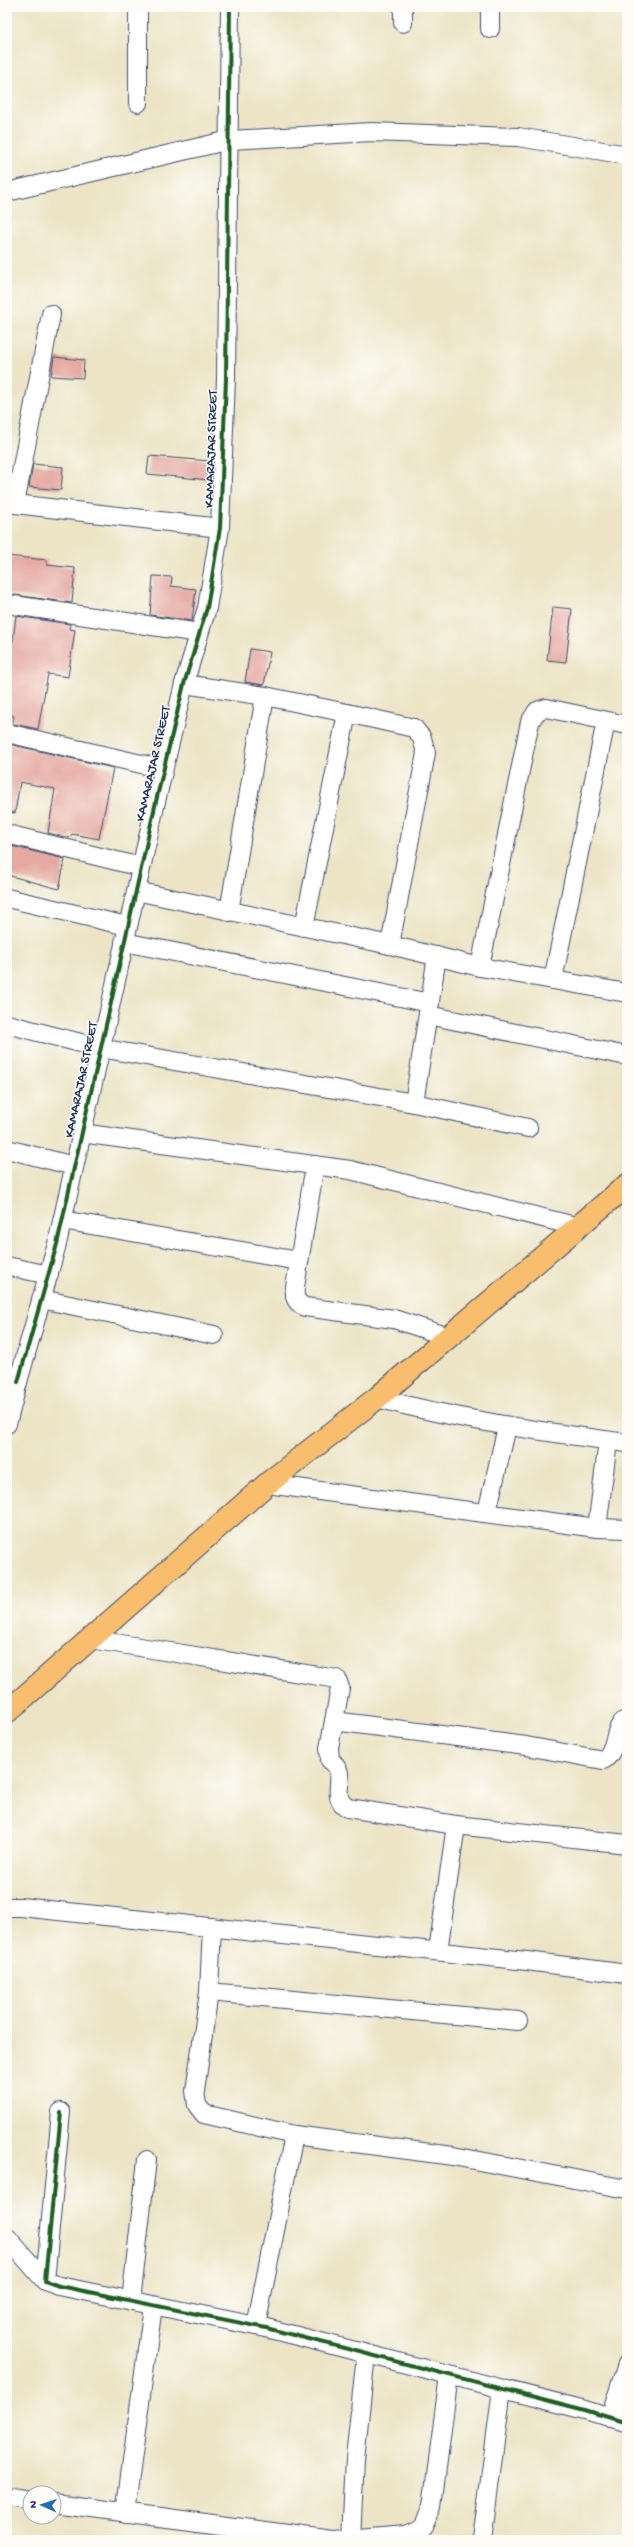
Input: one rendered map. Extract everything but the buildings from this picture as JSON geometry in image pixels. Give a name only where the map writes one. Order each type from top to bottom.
[{"type":"main road","points":[[7,1712],[267,1484],[377,1398],[627,1185]]},
{"type":"street","points":[[138,7],[138,103]]},
{"type":"street","name":"KAMARAJAR STREET","points":[[7,1424],[13,1381],[49,1276],[163,769],[184,684],[207,608],[220,528],[226,379],[230,140],[230,7]]},
{"type":"street","points":[[490,7],[490,29]]},
{"type":"street","points":[[7,192],[230,140],[371,132],[494,136],[518,137],[627,155]]},
{"type":"street","points":[[51,314],[11,503],[220,528]]},
{"type":"street","points":[[7,604],[199,633]]},
{"type":"street","points":[[184,684],[265,696],[347,712],[414,728],[422,738],[426,753],[390,945]]},
{"type":"street","points":[[229,912],[265,696]]},
{"type":"street","points":[[480,967],[530,722],[537,711],[546,708],[627,725]]},
{"type":"street","points":[[304,927],[347,712]]},
{"type":"street","points":[[553,980],[606,721]]},
{"type":"street","points":[[7,733],[163,769]]},
{"type":"street","points":[[7,834],[141,867]]},
{"type":"street","points":[[136,891],[229,912],[390,945],[480,967],[627,993]]},
{"type":"street","points":[[7,898],[126,934],[627,1056]]},
{"type":"street","points":[[414,1103],[437,956]]},
{"type":"street","points":[[7,1024],[100,1048],[414,1103],[528,1128]]},
{"type":"street","points":[[81,1133],[350,1170],[579,1226]]},
{"type":"street","points":[[7,1149],[74,1166]]},
{"type":"street","points":[[315,1165],[294,1296],[299,1304],[305,1307],[394,1319],[450,1337]]},
{"type":"street","points":[[62,1220],[299,1261]]},
{"type":"street","points":[[7,1266],[49,1276]]},
{"type":"street","points":[[42,1299],[214,1335]]},
{"type":"street","points":[[377,1398],[432,1413],[507,1427],[627,1443]]},
{"type":"street","points":[[487,1512],[507,1427]]},
{"type":"street","points":[[597,1528],[608,1441]]},
{"type":"street","points":[[267,1484],[487,1512],[597,1528],[627,1529]]},
{"type":"street","points":[[90,1639],[337,1679],[340,1688],[334,1721],[330,1760],[337,1765],[340,1774],[338,1798],[341,1804],[348,1808],[456,1825],[627,1844]]},
{"type":"street","points":[[334,1721],[526,1746],[603,1760],[612,1753],[621,1725],[627,1720]]},
{"type":"street","points":[[438,1951],[456,1825]]},
{"type":"street","points":[[7,1907],[438,1951],[627,1974]]},
{"type":"street","points":[[212,1927],[209,1992],[195,2091],[197,2105],[204,2114],[294,2135],[453,2156],[627,2188]]},
{"type":"street","points":[[209,1992],[518,2021]]},
{"type":"street","points":[[45,2281],[61,2112]]},
{"type":"street","points":[[256,2326],[294,2135]]},
{"type":"street","points":[[130,2301],[147,2160]]},
{"type":"street","points":[[7,2237],[45,2281],[59,2286],[256,2326],[449,2375],[627,2423]]},
{"type":"street","points":[[125,2513],[153,2306]]},
{"type":"street","points":[[340,2540],[355,2459],[366,2354]]},
{"type":"street","points":[[610,2418],[627,2364]]},
{"type":"street","points":[[62,2505],[340,2540],[406,2534],[423,2526],[432,2506],[449,2375]]},
{"type":"street","points":[[482,2540],[502,2389]]},
{"type":"street","points":[[7,2496],[22,2499]]},
{"type":"cycle path","points":[[18,1382],[57,1244],[157,797],[184,684],[207,608],[220,528],[226,379],[230,7]]},
{"type":"cycle path","points":[[61,2112],[45,2281],[59,2286],[266,2328],[585,2410],[627,2423]]}]
